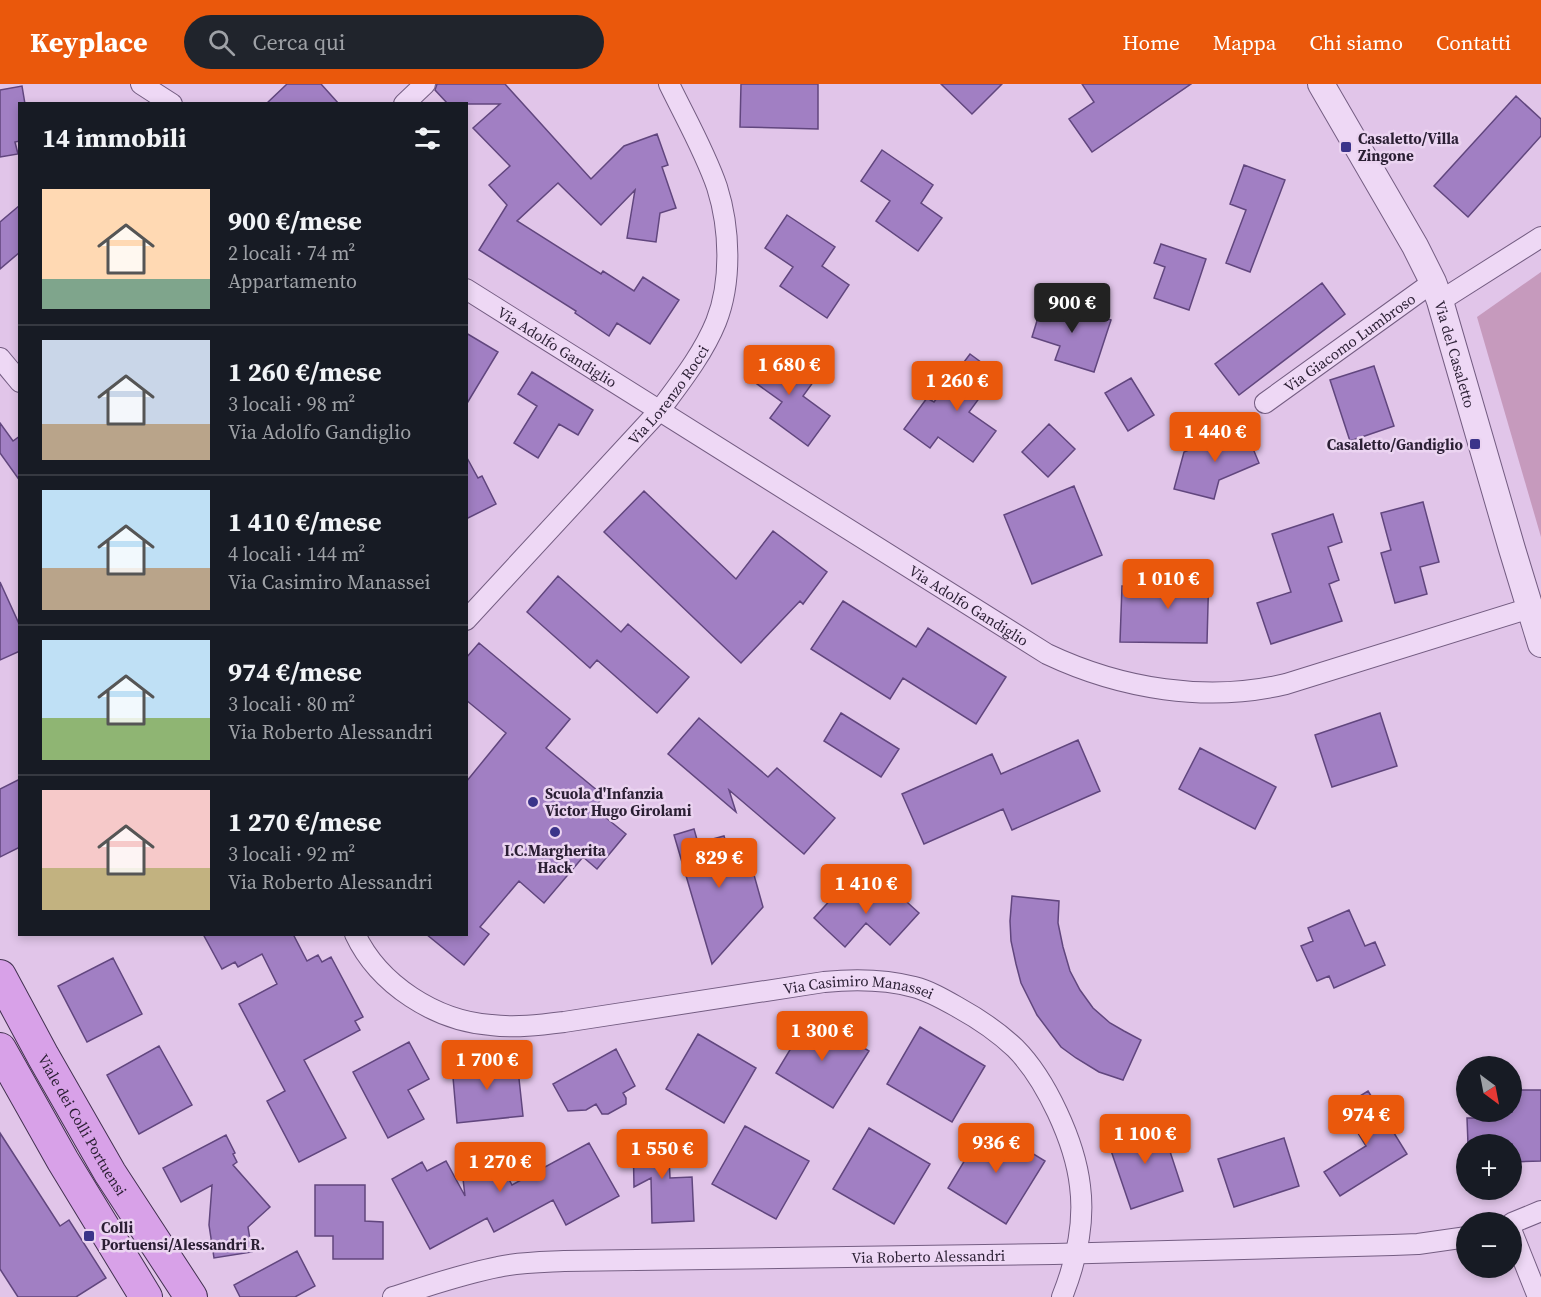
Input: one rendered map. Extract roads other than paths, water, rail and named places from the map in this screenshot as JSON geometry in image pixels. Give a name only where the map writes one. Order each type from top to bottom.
[{"type":"main road","name":"Viale dei Colli Portuensi","points":[[0,976],[110,1173],[191,1297]]},
{"type":"main road","points":[[0,1049],[63,1161],[146,1297]]},
{"type":"street","points":[[141,84],[169,102]]},
{"type":"street","points":[[406,102],[425,84]]},
{"type":"street","name":"Via Lorenzo Rocci","points":[[468,618],[660,410],[687,374],[712,331],[720,310],[727,275],[722,207],[709,166],[669,84]]},
{"type":"street","name":"Via del Casaletto","points":[[1321,84],[1400,220],[1437,291],[1541,644]]},
{"type":"street","name":"Via Giacomo Lumbroso","points":[[1265,403],[1437,291],[1541,237]]},
{"type":"street","name":"Via Adolfo Gandiglio","points":[[468,290],[1047,654],[1086,670],[1160,689],[1188,692],[1215,693],[1266,689],[1530,608]]},
{"type":"street","points":[[0,358],[18,379]]},
{"type":"street","name":"Via Casimiro Manassei","points":[[356,936],[376,966],[408,994],[450,1016],[468,1022],[491,1025],[524,1026],[564,1022],[841,980],[886,981],[926,991],[970,1014],[1015,1048],[1041,1083],[1055,1108],[1067,1135],[1081,1189],[1077,1253],[1062,1297]]},
{"type":"street","points":[[1522,1219],[1541,1211]]},
{"type":"street","name":"Via Roberto Alessandri","points":[[393,1297],[463,1275],[498,1267],[564,1261],[1077,1253],[1393,1245],[1456,1239]]},
{"type":"street","points":[[1522,1254],[1538,1289]]},
{"type":"place","name":"Casaletto/Villa Zingone","points":[[1346,147]]},
{"type":"place","name":"Casaletto/Gandiglio","points":[[1475,444]]},
{"type":"place","name":"Scuola d'Infanzia Victor Hugo Girolami","points":[[533,802]]},
{"type":"place","name":"I.C.Margherita Hack","points":[[555,832]]},
{"type":"place","name":"Colli Portuensi/Alessandri R.","points":[[89,1236]]}]
